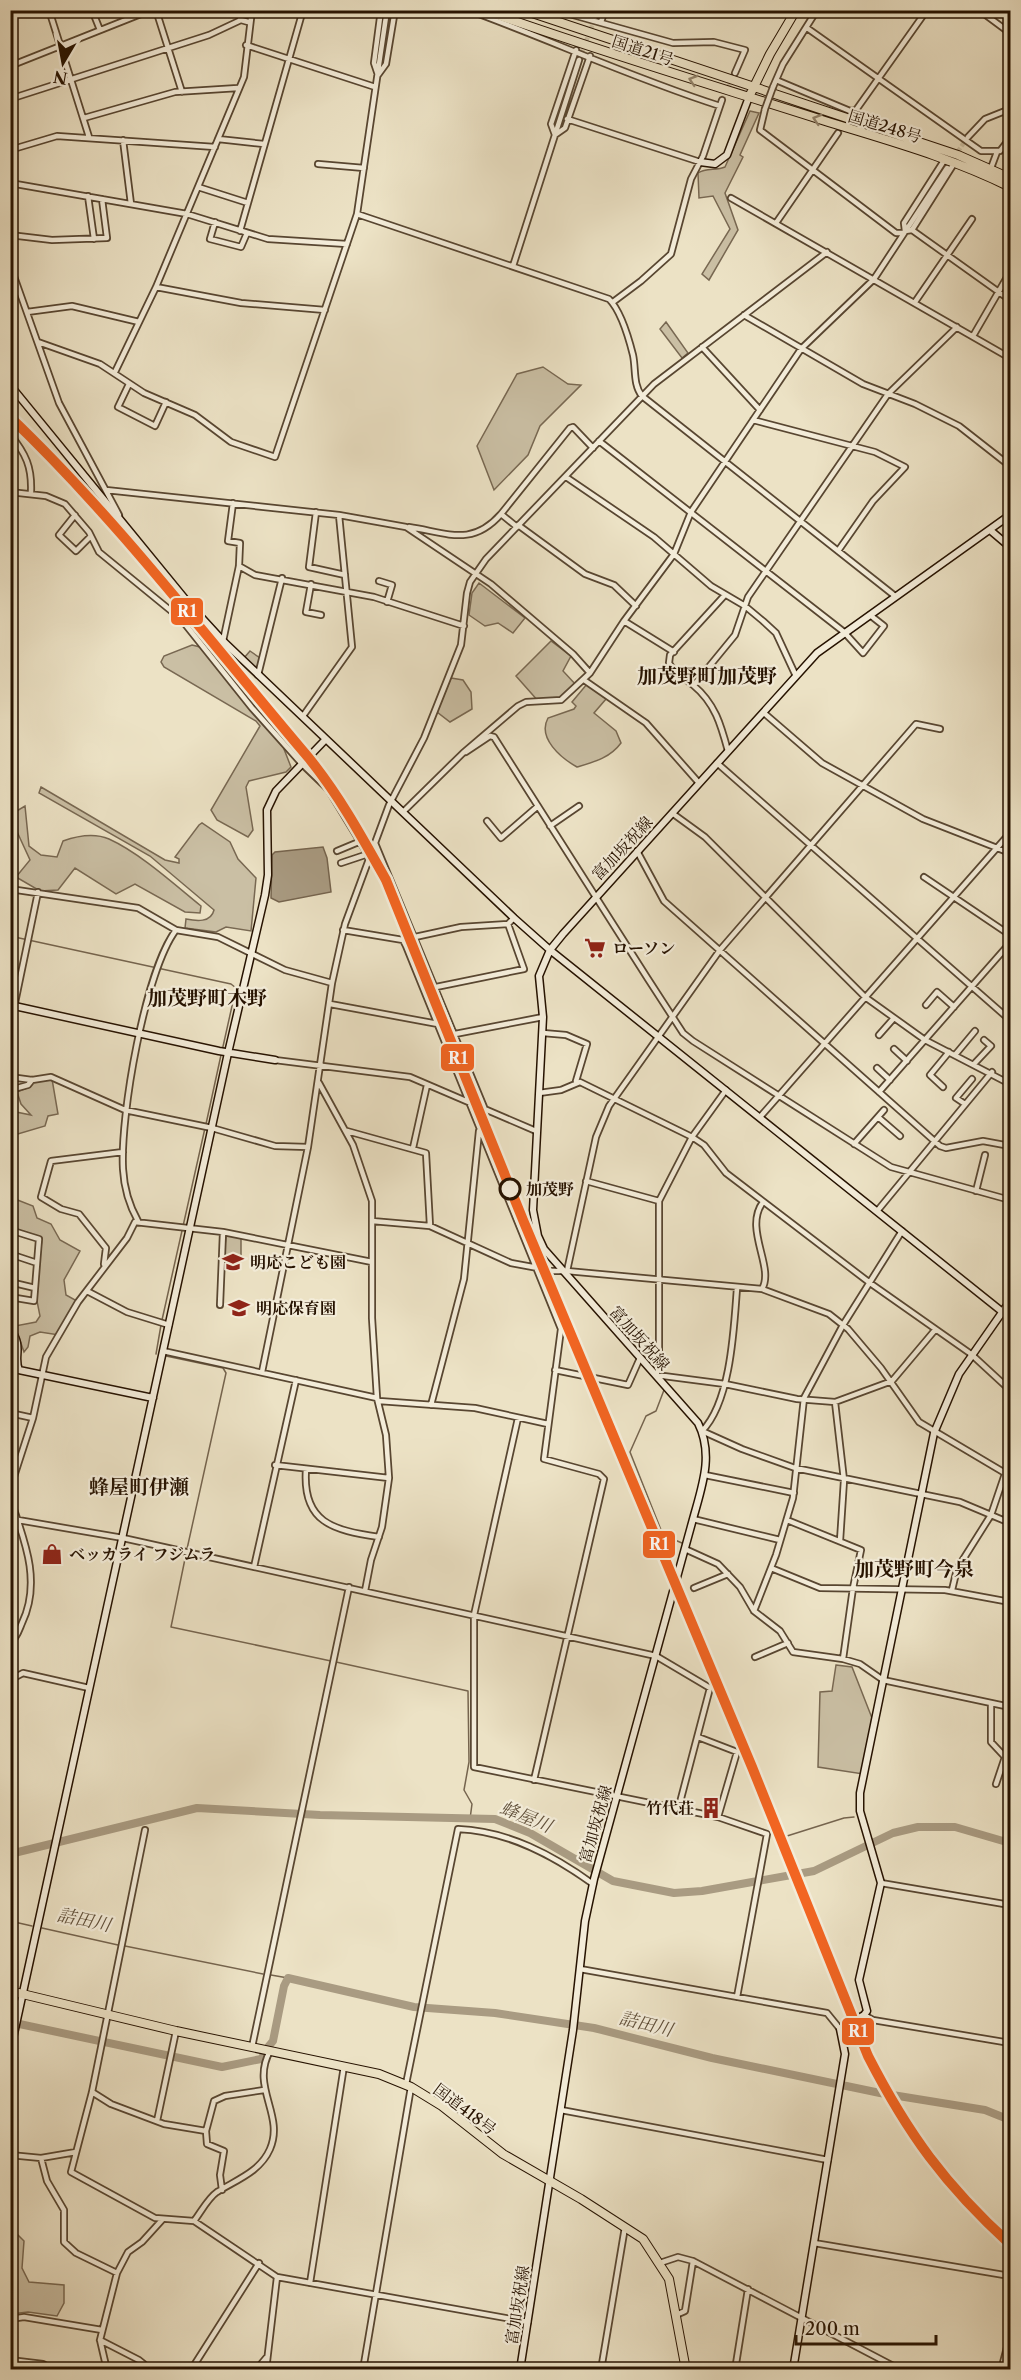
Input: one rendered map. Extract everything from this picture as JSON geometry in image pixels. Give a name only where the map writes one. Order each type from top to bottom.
[{"type":"highway","name":"国道21号","points":[[483,10],[749,97]]},
{"type":"highway","name":"国道21号","points":[[523,10],[754,87]]},
{"type":"highway","points":[[749,97],[796,10]]},
{"type":"highway","name":"国道248号","points":[[754,87],[991,168],[1011,178]]},
{"type":"highway","name":"国道248号","points":[[749,97],[956,162],[1011,188]]},
{"type":"highway","name":"国道418号","points":[[10,1991],[176,2031],[344,2066],[409,2086],[442,2106],[503,2154],[643,2239],[669,2279],[683,2368]]},
{"type":"street","points":[[10,15],[16,10]]},
{"type":"street","points":[[49,10],[89,137]]},
{"type":"street","points":[[92,10],[100,30]]},
{"type":"street","points":[[10,66],[151,10]]},
{"type":"street","points":[[156,10],[182,92]]},
{"type":"street","points":[[237,10],[241,20]]},
{"type":"street","points":[[115,372],[156,287],[244,77],[248,22],[252,10]]},
{"type":"street","points":[[240,231],[303,10]]},
{"type":"street","points":[[378,75],[374,63],[381,10]]},
{"type":"street","points":[[38,342],[60,348],[115,372],[129,384],[195,415],[241,447],[275,457],[357,214],[387,10]]},
{"type":"street","points":[[378,75],[386,64],[395,10]]},
{"type":"street","points":[[468,10],[576,50],[683,94],[721,103],[700,162],[691,179],[671,254],[613,302]]},
{"type":"street","points":[[555,10],[673,43],[714,42],[745,50],[735,73]]},
{"type":"street","points":[[587,19],[590,10]]},
{"type":"street","points":[[595,17],[597,10]]},
{"type":"street","points":[[601,22],[605,10]]},
{"type":"street","points":[[817,10],[783,64],[765,109],[760,130],[896,233],[912,230],[956,162]]},
{"type":"street","points":[[776,80],[850,111],[856,110],[927,10]]},
{"type":"street","points":[[980,10],[1011,33]]},
{"type":"street","points":[[10,99],[209,35],[241,20],[248,22]]},
{"type":"street","points":[[807,28],[976,149],[986,153],[997,152],[1011,138]]},
{"type":"street","points":[[246,45],[375,87]]},
{"type":"street","points":[[555,135],[551,124],[576,50]]},
{"type":"street","points":[[555,135],[565,128],[590,56]]},
{"type":"street","points":[[513,266],[579,60]]},
{"type":"street","points":[[84,118],[182,92],[238,88]]},
{"type":"street","points":[[567,118],[700,162],[716,164],[727,155],[749,97]]},
{"type":"street","points":[[968,137],[985,119],[1011,109]]},
{"type":"street","points":[[776,223],[838,133]]},
{"type":"street","points":[[10,150],[57,136],[215,147]]},
{"type":"street","points":[[218,139],[264,144]]},
{"type":"street","points":[[123,140],[131,204]]},
{"type":"street","points":[[991,168],[997,152]]},
{"type":"street","points":[[905,232],[904,223],[945,159]]},
{"type":"street","points":[[318,164],[364,168]]},
{"type":"street","points":[[404,812],[463,753],[518,706],[525,702],[561,700],[590,674],[624,621],[674,554],[691,512],[801,349],[874,279],[947,168]]},
{"type":"street","points":[[10,183],[187,214],[268,239],[347,244]]},
{"type":"street","points":[[198,187],[248,203]]},
{"type":"street","points":[[88,196],[94,239]]},
{"type":"street","points":[[731,198],[1011,358]]},
{"type":"street","points":[[10,235],[52,240],[107,238],[102,199]]},
{"type":"street","points":[[357,214],[613,302],[633,356],[637,390],[642,396],[895,596]]},
{"type":"street","points":[[915,302],[972,219]]},
{"type":"street","points":[[215,222],[210,239],[241,248],[247,233]]},
{"type":"street","points":[[912,230],[1011,300]]},
{"type":"street","points":[[262,1372],[308,1147],[322,1066],[332,983],[344,930],[369,856],[392,800],[424,738],[461,645],[467,593],[475,574],[642,396],[702,347],[827,252]]},
{"type":"street","points":[[10,265],[59,403],[125,527]]},
{"type":"street","points":[[973,336],[998,290],[1011,272]]},
{"type":"street","points":[[156,287],[241,303],[325,310]]},
{"type":"street","points":[[27,312],[72,306],[139,322]]},
{"type":"street","points":[[744,315],[863,384],[959,426],[1011,466]]},
{"type":"street","points":[[694,686],[735,635],[745,606],[766,570],[888,394],[957,327]]},
{"type":"street","points":[[702,347],[760,410]]},
{"type":"street","points":[[129,384],[118,407],[155,426],[166,402]]},
{"type":"street","points":[[10,385],[125,527],[222,641],[514,918],[550,950],[1011,1318]]},
{"type":"street","points":[[753,420],[852,445],[874,452],[905,467],[873,501],[838,551]]},
{"type":"street","points":[[106,490],[316,512],[471,536],[486,529],[501,514],[570,428],[573,427],[593,448]]},
{"type":"street","points":[[10,434],[27,458],[32,471],[31,492]]},
{"type":"street","points":[[599,441],[844,632],[863,653],[884,626],[869,614]]},
{"type":"street","points":[[566,477],[654,537],[724,596],[745,606],[776,633],[795,674]]},
{"type":"street","points":[[10,492],[31,492],[57,499],[75,515],[91,536],[99,552],[181,619],[252,708],[302,764],[328,789],[369,856]]},
{"type":"street","points":[[222,641],[239,566],[240,543],[228,541],[233,503]]},
{"type":"street","points":[[316,512],[309,567],[345,576]]},
{"type":"street","points":[[501,514],[585,574],[614,585],[636,606]]},
{"type":"street","points":[[75,515],[59,535],[76,551],[91,536]]},
{"type":"street","points":[[303,716],[352,647],[339,515]]},
{"type":"street","name":"富加坂祝線","points":[[520,2370],[575,2018],[593,1882],[705,1475],[706,1445],[702,1431],[691,1414],[544,1249],[534,1222],[536,1131],[543,1034],[539,976],[550,950],[596,896],[764,712],[795,674],[844,632],[1011,515]]},
{"type":"street","points":[[406,527],[491,584],[545,630],[590,674]]},
{"type":"street","points":[[990,530],[1011,547]]},
{"type":"street","points":[[239,566],[255,575],[282,578],[387,602],[464,626]]},
{"type":"street","points":[[258,675],[282,578]]},
{"type":"street","points":[[379,581],[392,585],[387,602]]},
{"type":"street","points":[[311,584],[306,612],[321,615]]},
{"type":"street","points":[[724,596],[674,652],[669,663],[672,669],[694,686],[719,718],[728,752]]},
{"type":"street","points":[[624,621],[674,652]]},
{"type":"street","points":[[584,680],[646,723],[699,783]]},
{"type":"street","points":[[764,712],[822,763],[860,785],[923,819],[1011,853]]},
{"type":"street","points":[[564,1271],[596,1137],[614,1098],[720,950],[767,899],[860,785],[916,724],[940,729]]},
{"type":"street","points":[[463,753],[472,750],[490,736],[494,737],[684,1033],[693,1041],[891,1167],[1009,1199],[1011,1188]]},
{"type":"street","points":[[10,2052],[169,1325],[185,1227],[224,1052],[251,954],[268,875],[267,810],[276,791],[326,739]]},
{"type":"street","points":[[717,764],[1011,1020]]},
{"type":"street","points":[[487,821],[501,838],[538,806]]},
{"type":"street","points":[[550,825],[579,806]]},
{"type":"street","points":[[672,813],[705,837],[865,998],[925,1040],[992,1072],[1011,1084]]},
{"type":"street","points":[[760,1118],[1011,833]]},
{"type":"street","points":[[337,851],[361,841]]},
{"type":"street","points":[[375,843],[484,1107]]},
{"type":"street","points":[[637,851],[664,901],[934,1141],[946,1148],[982,1141],[1011,1146]]},
{"type":"street","points":[[341,863],[369,856]]},
{"type":"street","points":[[924,877],[1011,935]]},
{"type":"street","points":[[10,889],[138,908],[176,930],[218,937],[285,970],[332,983]]},
{"type":"street","points":[[10,1026],[38,892]]},
{"type":"street","points":[[415,937],[461,927],[508,924],[514,918]]},
{"type":"street","points":[[436,987],[524,969],[508,924]]},
{"type":"street","points":[[138,1221],[125,1186],[123,1152],[125,1110],[155,968],[176,930]]},
{"type":"street","points":[[344,930],[403,940],[561,1329],[544,1459],[599,1474],[604,1479],[534,1780]]},
{"type":"street","points":[[879,1092],[1011,943]]},
{"type":"street","points":[[926,1005],[937,992],[954,1007]]},
{"type":"street","points":[[330,1004],[438,1024]]},
{"type":"street","points":[[13,1005],[224,1052],[410,1077],[536,1131]]},
{"type":"street","points":[[455,1034],[543,1017]]},
{"type":"street","points":[[879,1035],[894,1018]]},
{"type":"street","points":[[943,1087],[930,1075],[975,1031]]},
{"type":"street","points":[[539,1093],[561,1090],[576,1081],[587,1044],[566,1035],[543,1034]]},
{"type":"street","points":[[974,1064],[991,1046],[984,1040]]},
{"type":"street","points":[[894,1049],[907,1061]]},
{"type":"street","points":[[877,1068],[890,1080]]},
{"type":"street","points":[[878,1210],[992,1072]]},
{"type":"street","points":[[10,1077],[32,1080],[51,1077],[60,1079],[105,1103],[125,1110],[208,1128],[275,1146],[308,1147]]},
{"type":"street","points":[[965,1104],[956,1098],[972,1078]]},
{"type":"street","points":[[10,1090],[28,1085],[32,1080]]},
{"type":"street","points":[[576,1081],[704,1145],[726,1173],[870,1283],[971,1354],[1011,1390]]},
{"type":"street","points":[[319,1083],[346,1131],[372,1202],[372,1262],[378,1400],[386,1436],[389,1478],[379,1537],[364,1591]]},
{"type":"street","points":[[413,1148],[427,1085]]},
{"type":"street","points":[[726,1090],[692,1137],[658,1201],[659,1369],[656,1375],[835,1402],[892,1381],[935,1330]]},
{"type":"street","points":[[854,1144],[884,1110]]},
{"type":"street","points":[[878,1117],[900,1136]]},
{"type":"street","points":[[431,1405],[458,1310],[470,1245],[480,1127]]},
{"type":"street","points":[[346,1131],[426,1153],[430,1226]]},
{"type":"street","points":[[104,1265],[106,1248],[79,1214],[62,1209],[41,1197],[51,1161],[123,1152]]},
{"type":"street","points":[[976,1191],[985,1155]]},
{"type":"street","points":[[586,1181],[658,1201]]},
{"type":"street","points":[[762,1289],[766,1277],[755,1216],[763,1202]]},
{"type":"street","points":[[138,1221],[223,1232],[288,1247],[372,1262]]},
{"type":"street","points":[[10,1489],[33,1418],[46,1357],[87,1290],[138,1221]]},
{"type":"street","points":[[372,1221],[430,1226],[511,1263],[538,1270],[762,1289],[829,1314],[843,1325],[892,1381],[919,1422],[934,1433],[1011,1476]]},
{"type":"street","points":[[10,1230],[39,1239],[34,1301],[10,1297]]},
{"type":"street","points":[[754,1611],[771,1568],[794,1493],[804,1398],[843,1325],[903,1230]]},
{"type":"street","points":[[220,1305],[223,1232]]},
{"type":"street","points":[[10,1254],[37,1263]]},
{"type":"street","points":[[10,1282],[34,1288]]},
{"type":"street","points":[[737,1288],[725,1384],[702,1431],[742,1449],[795,1468],[844,1480],[960,1502],[1011,1523]]},
{"type":"street","points":[[87,1290],[127,1312],[169,1325]]},
{"type":"street","points":[[840,2029],[864,2015],[867,2008],[859,1980],[880,1883],[860,1811],[860,1793],[934,1433],[959,1374],[971,1354],[1011,1301]]},
{"type":"street","points":[[10,1329],[18,1344],[17,1365],[19,1370]]},
{"type":"street","points":[[163,1351],[378,1400],[475,1408],[548,1424]]},
{"type":"street","points":[[555,1370],[628,1385],[640,1358]]},
{"type":"street","points":[[10,1368],[153,1398]]},
{"type":"street","points":[[254,1567],[296,1380]]},
{"type":"street","points":[[835,1402],[844,1480],[840,1541]]},
{"type":"street","points":[[10,1413],[33,1418]]},
{"type":"street","points":[[518,1418],[474,1616],[474,1767],[718,1817],[767,1834],[737,1997]]},
{"type":"street","points":[[951,1590],[957,1569],[991,1515],[1011,1459]]},
{"type":"street","points":[[275,1466],[389,1478]]},
{"type":"street","points":[[306,1469],[304,1490],[317,1516],[347,1532],[379,1537]]},
{"type":"street","points":[[705,1475],[794,1493]]},
{"type":"street","points":[[10,1498],[31,1558],[31,1604],[10,1643]]},
{"type":"street","points":[[693,1519],[780,1540]]},
{"type":"street","points":[[18,1520],[123,1538],[656,1656],[710,1688],[678,1810]]},
{"type":"street","points":[[787,1520],[861,1551],[853,1588],[843,1659]]},
{"type":"street","points":[[685,1549],[707,1558],[728,1574],[740,1587],[754,1611],[780,1631],[793,1652],[843,1659],[860,1664],[883,1680],[1011,1707]]},
{"type":"street","points":[[771,1568],[820,1588],[951,1590],[1011,1602]]},
{"type":"street","points":[[694,1588],[728,1574]]},
{"type":"street","points":[[252,2047],[349,1587]]},
{"type":"street","points":[[755,1657],[788,1643]]},
{"type":"street","points":[[10,1680],[23,1673],[89,1688]]},
{"type":"street","points":[[991,1703],[991,1742],[1008,1758],[996,1784]]},
{"type":"street","points":[[698,1737],[737,1752],[718,1817]]},
{"type":"street","points":[[363,2370],[422,2008],[458,1829],[481,1830],[523,1843],[593,1882]]},
{"type":"street","points":[[145,1830],[92,2092],[71,2172],[162,2220],[194,2221],[277,2277],[528,2322]]},
{"type":"street","points":[[880,1883],[1011,1905]]},
{"type":"street","points":[[580,1969],[826,2013],[840,2029],[844,2054],[841,2078],[793,2370]]},
{"type":"street","points":[[864,2015],[873,2020],[1011,2043]]},
{"type":"street","points":[[157,2121],[176,2031]]},
{"type":"street","points":[[194,2221],[212,2197],[237,2183],[263,2161],[270,2149],[274,2122],[261,2073],[270,2051]]},
{"type":"street","points":[[310,2283],[344,2066]]},
{"type":"street","points":[[222,2190],[220,2175],[224,2153],[221,2149],[208,2146],[206,2132],[216,2099],[264,2090]]},
{"type":"street","points":[[92,2092],[111,2104],[157,2121],[175,2127],[206,2132]]},
{"type":"street","points":[[561,2110],[828,2160]]},
{"type":"street","points":[[10,2155],[41,2158],[76,2152]]},
{"type":"street","points":[[41,2158],[46,2181],[64,2210],[64,2242],[76,2253],[117,2273]]},
{"type":"street","points":[[107,2370],[100,2340],[117,2273],[128,2253],[142,2242],[162,2220]]},
{"type":"street","points":[[601,2370],[625,2227]]},
{"type":"street","points":[[814,2243],[1011,2276]]},
{"type":"street","points":[[660,2263],[678,2257],[693,2261],[901,2370]]},
{"type":"street","points":[[676,2315],[685,2311],[693,2261]]},
{"type":"street","points":[[191,2370],[259,2263]]},
{"type":"street","points":[[266,2370],[277,2277]]},
{"type":"street","points":[[735,2370],[748,2289]]},
{"type":"street","points":[[10,2319],[24,2317],[102,2330]]},
{"type":"street","points":[[1001,2370],[1008,2353],[1011,2336]]},
{"type":"street","points":[[100,2340],[139,2360],[144,2364],[145,2370]]},
{"type":"street","points":[[256,2370],[269,2354]]},
{"type":"street","points":[[10,2360],[43,2364],[53,2370]]},
{"type":"shaded area","points":[[750,111],[759,113],[740,155],[743,157],[725,193],[738,230],[709,280],[702,274],[730,229],[713,196],[699,198],[698,173],[725,167]]},
{"type":"shaded area","points":[[666,322],[688,353],[682,358],[660,329]]},
{"type":"shaded area","points":[[543,367],[568,384],[581,385],[540,426],[528,455],[494,490],[477,446],[517,374]]},
{"type":"shaded area","points":[[479,583],[525,618],[513,633],[498,623],[485,626],[469,615],[472,593]]},
{"type":"shaded area","points":[[551,641],[571,656],[563,671],[576,685],[555,701],[539,702],[516,676]]},
{"type":"shaded area","points":[[192,645],[200,647],[282,744],[291,767],[286,772],[249,781],[246,787],[253,830],[248,837],[217,820],[211,810],[260,726],[256,721],[164,667],[161,662],[164,656]]},
{"type":"shaded area","points":[[250,651],[260,658],[256,669],[244,658]]},
{"type":"shaded area","points":[[451,678],[463,680],[471,692],[472,709],[450,722],[437,712]]},
{"type":"shaded area","points":[[587,684],[606,699],[594,713],[616,731],[621,743],[607,756],[577,767],[552,747],[545,725],[548,718],[574,709],[576,706],[572,702]]},
{"type":"shaded area","points":[[41,787],[165,860],[179,863],[179,859],[175,857],[202,823],[230,842],[238,859],[256,878],[251,931],[226,927],[216,932],[185,928],[186,919],[206,919],[214,910],[150,856],[39,793]]},
{"type":"shaded area","points":[[25,806],[29,846],[41,855],[57,857],[63,841],[86,836],[104,837],[133,852],[169,879],[201,906],[200,913],[185,912],[135,884],[116,894],[75,868],[58,890],[40,891],[16,877],[30,860],[13,823],[15,812]]},
{"type":"shaded area","points":[[323,847],[327,858],[331,892],[279,902],[271,898],[272,855],[275,852]]},
{"type":"shaded area","points":[[52,1079],[58,1114],[48,1116],[45,1126],[11,1136],[11,1111],[31,1115],[21,1104],[17,1092],[30,1087],[33,1082]]},
{"type":"shaded area","points":[[15,1199],[33,1206],[37,1218],[51,1224],[60,1240],[80,1251],[64,1280],[66,1295],[77,1301],[59,1335],[40,1332],[30,1336],[28,1347],[24,1352],[15,1326],[36,1322],[40,1316],[36,1296],[42,1238],[11,1227],[10,1203]]},
{"type":"shaded area","points":[[226,1235],[241,1238],[241,1260],[224,1259]]},
{"type":"shaded area","points":[[836,1665],[852,1667],[872,1718],[863,1774],[818,1767],[820,1692],[832,1691]]},
{"type":"shaded area","points":[[17,2234],[24,2241],[22,2268],[29,2282],[64,2285],[64,2303],[57,2316],[28,2312],[11,2314],[11,2240]]},
{"type":"waterway","points":[[10,936],[231,984],[236,988],[222,1051]]},
{"type":"waterway","points":[[206,1124],[221,1055]]},
{"type":"waterway","points":[[162,1320],[205,1128]]},
{"type":"waterway","points":[[156,1354],[161,1325]]},
{"type":"waterway","points":[[166,1356],[223,1368],[226,1373],[187,1549]]},
{"type":"waterway","points":[[664,1390],[656,1411],[646,1416],[630,1452],[663,1535],[682,1543]]},
{"type":"waterway","points":[[186,1554],[171,1627],[331,1661]]},
{"type":"waterway","points":[[336,1662],[468,1691],[469,1762],[464,1790],[472,1804],[470,1819]]},
{"type":"waterway","name":"蜂屋川","points":[[10,1854],[197,1808],[320,1815],[495,1819],[530,1833],[613,1881],[674,1893],[702,1891],[814,1871],[893,1833],[918,1827],[955,1827],[1010,1843]]},
{"type":"waterway","points":[[787,1836],[854,1817]]},
{"type":"waterway","name":"詰田川","points":[[10,1921],[32,1926]]},
{"type":"waterway","name":"詰田川","points":[[42,1928],[118,1945]]},
{"type":"waterway","name":"詰田川","points":[[125,1946],[263,1974]]},
{"type":"waterway","name":"詰田川","points":[[271,1975],[288,1978]]},
{"type":"waterway","name":"詰田川","points":[[268,2047],[273,2041],[284,1986],[288,1978],[414,2007],[495,2013],[594,2028],[712,2058],[880,2093],[985,2110],[1010,2120]]},
{"type":"waterway","points":[[10,2022],[222,2067],[261,2059],[263,2056]]},
{"type":"tunnel","points":[[579,60],[595,18]]},
{"type":"tunnel","points":[[722,100],[735,73]]},
{"type":"tunnel","points":[[947,168],[967,138]]},
{"type":"transit line","name":"R1","points":[[10,417],[126,540],[308,757],[340,801],[386,880],[523,1220],[752,1767],[868,2056],[898,2110],[930,2157],[966,2201],[1010,2244]]},
{"type":"place","name":"ローソン","points":[[595,948]]},
{"type":"place","name":"加茂野","points":[[510,1189]]},
{"type":"place","name":"明応こども園","points":[[233,1262]]},
{"type":"place","name":"明応保育園","points":[[239,1308]]},
{"type":"place","name":"ベッカライ フジムラ","points":[[52,1554]]},
{"type":"place","name":"竹代荘","points":[[711,1808]]},
{"type":"district","name":"加茂野町加茂野","points":[[707,676]]},
{"type":"district","name":"加茂野町木野","points":[[207,998]]},
{"type":"district","name":"蜂屋町伊瀬","points":[[139,1487]]},
{"type":"district","name":"加茂野町今泉","points":[[914,1569]]}]
